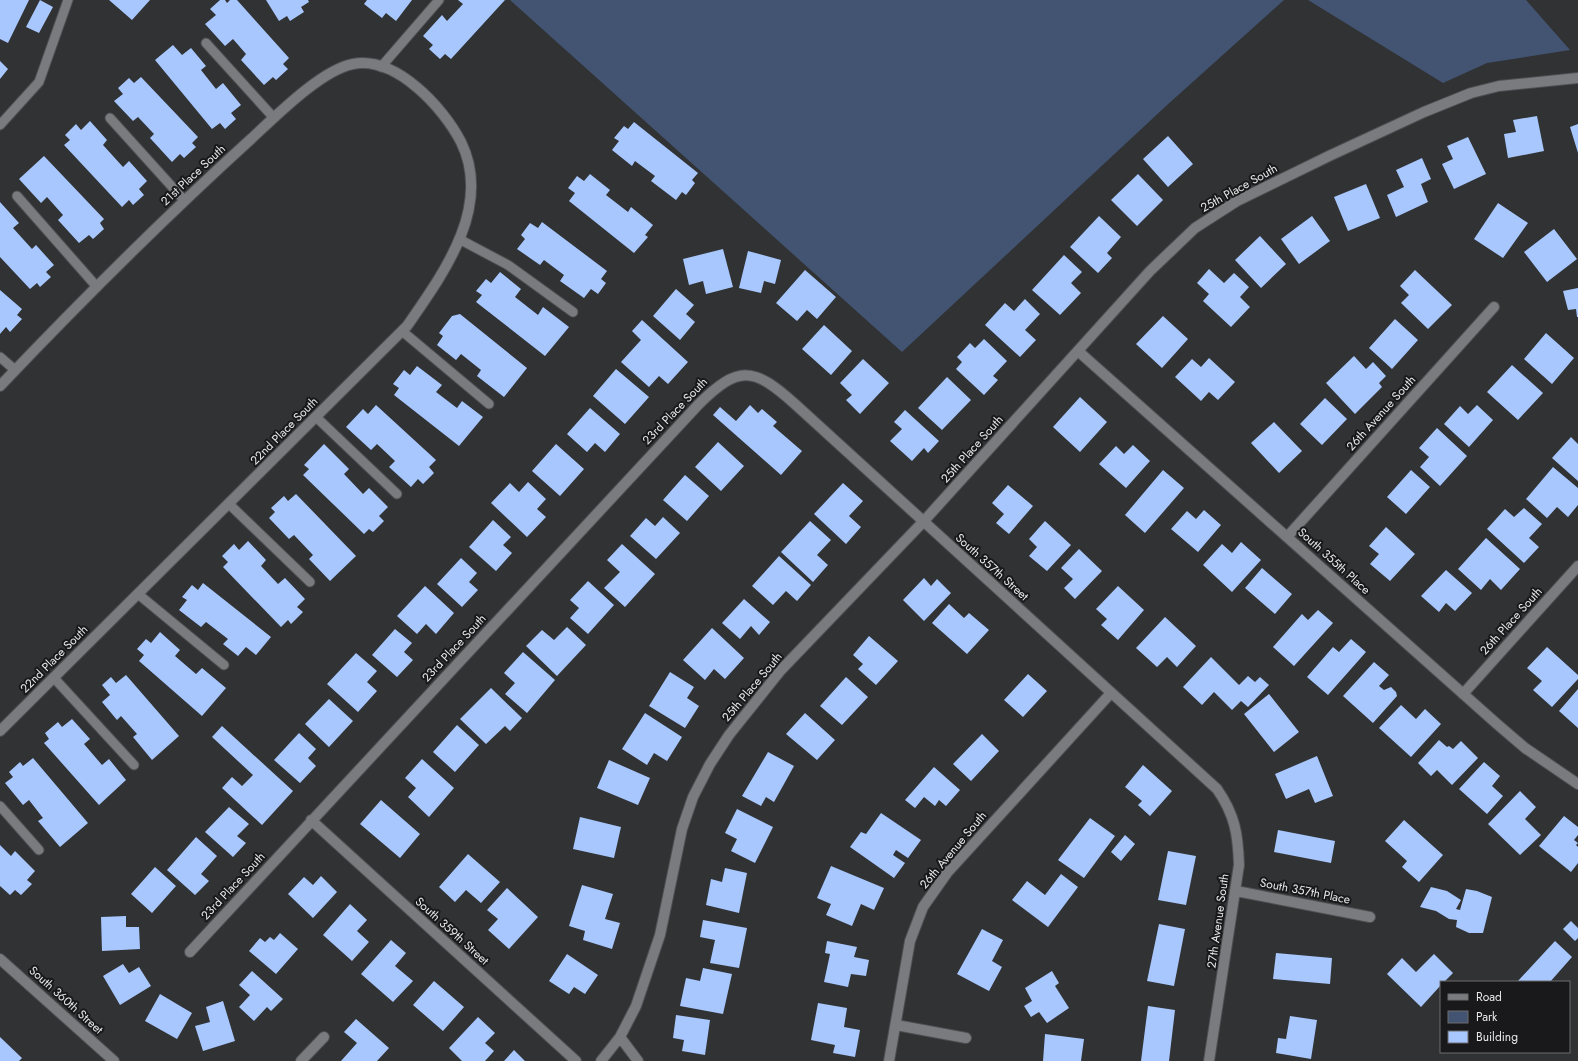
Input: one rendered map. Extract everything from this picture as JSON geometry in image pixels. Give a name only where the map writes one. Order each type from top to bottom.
[{"type":"street","name":"21st Place South","points":[[0,386],[184,200],[300,94],[341,67],[355,64],[381,67],[399,74],[432,102]]},
{"type":"street","name":"25th Place South","points":[[601,1061],[620,1037],[636,1006],[660,935],[682,829],[693,797],[710,764],[746,712],[781,670],[923,522],[1150,271],[1195,228],[1237,201],[1390,127],[1471,93],[1499,86],[1578,78]]},
{"type":"street","name":"22nd Place South","points":[[0,731],[402,331],[430,292],[459,239],[470,209],[472,186],[469,167],[463,147],[453,126],[432,102]]},
{"type":"street","name":"26th Avenue South","points":[[1287,537],[1494,307]]},
{"type":"street","name":"South 355th Place","points":[[1078,351],[1525,748],[1578,784]]},
{"type":"street","name":"South 357th Street","points":[[744,375],[762,379],[780,390],[1217,789]]},
{"type":"street","name":"23rd Place South","points":[[190,952],[698,405],[721,383],[736,376],[744,375]]},
{"type":"street","name":"26th Place South","points":[[1463,694],[1578,566]]},
{"type":"street","name":"26th Avenue South","points":[[889,1061],[910,941],[923,907],[933,891],[952,868],[1111,693]]},
{"type":"street","name":"27th Avenue South","points":[[1209,1061],[1236,892],[1238,865],[1238,842],[1236,828],[1228,805],[1217,789]]},
{"type":"street","name":"South 359th Street","points":[[311,820],[576,1061]]},
{"type":"street","name":"South 357th Place","points":[[1236,892],[1370,917]]},
{"type":"street","name":"South 360th Street","points":[[0,959],[114,1061]]},
{"type":"street","points":[[896,1025],[966,1038]]},
{"type":"street","points":[[301,1061],[324,1037]]},
{"type":"street","points":[[620,1037],[638,1061]]},
{"type":"lane","points":[[0,125],[39,82],[68,0]]},
{"type":"lane","points":[[381,67],[439,0]]},
{"type":"lane","points":[[206,43],[274,118]]},
{"type":"lane","points":[[110,118],[184,200]]},
{"type":"lane","points":[[17,196],[97,287]]},
{"type":"lane","points":[[459,239],[508,264],[573,312]]},
{"type":"lane","points":[[402,331],[489,404]]},
{"type":"lane","points":[[0,357],[15,370]]},
{"type":"lane","points":[[316,417],[397,494]]},
{"type":"lane","points":[[229,504],[310,582]]},
{"type":"lane","points":[[138,594],[224,665]]},
{"type":"lane","points":[[54,678],[134,765]]},
{"type":"lane","points":[[0,806],[39,850]]},
{"type":"green space","points":[[510,0],[1284,0],[1166,106],[902,352]]},
{"type":"green space","points":[[1308,0],[1526,0],[1570,50],[1487,63],[1443,83]]},
{"type":"building","points":[[0,0],[29,0],[8,43],[0,39]]},
{"type":"building","points":[[40,0],[53,7],[39,33],[26,27]]},
{"type":"building","points":[[109,0],[150,0],[132,20]]},
{"type":"building","points":[[220,0],[225,0],[227,3],[230,0],[237,0],[289,58],[283,64],[288,69],[276,80],[273,77],[264,85],[241,60],[246,54],[233,39],[225,46],[205,24],[216,15],[210,9]]},
{"type":"building","points":[[266,0],[308,0],[309,2],[301,7],[304,12],[290,21],[287,16],[279,21]]},
{"type":"building","points":[[367,0],[412,0],[396,21],[386,13],[382,18],[364,4]]},
{"type":"building","points":[[458,0],[505,0],[451,59],[445,54],[440,59],[429,49],[433,45],[423,36],[442,15],[447,21],[463,4]]},
{"type":"building","points":[[173,45],[182,55],[191,48],[206,66],[201,70],[216,89],[223,83],[241,105],[231,113],[236,119],[225,129],[220,123],[212,129],[155,60]]},
{"type":"building","points":[[0,61],[8,69],[0,79]]},
{"type":"building","points":[[141,77],[198,137],[192,143],[196,147],[184,158],[180,154],[172,162],[150,138],[154,134],[138,117],[133,121],[114,101],[123,94],[118,88],[129,78],[134,83]]},
{"type":"building","points":[[1537,116],[1544,151],[1508,158],[1504,134],[1516,132],[1513,120]]},
{"type":"building","points":[[90,121],[107,140],[103,145],[123,167],[129,161],[147,181],[139,189],[144,195],[133,205],[129,200],[122,207],[64,145],[70,140],[65,135],[76,124],[81,130]]},
{"type":"building","points":[[634,122],[698,173],[692,180],[695,183],[686,195],[682,192],[676,200],[651,181],[655,176],[635,161],[632,166],[612,150],[619,141],[614,138],[624,126],[628,129]]},
{"type":"building","points":[[1578,124],[1578,153],[1570,127]]},
{"type":"building","points":[[1168,136],[1193,164],[1168,187],[1143,159]]},
{"type":"building","points":[[1468,137],[1486,174],[1454,189],[1442,164],[1453,159],[1447,146]]},
{"type":"building","points":[[44,156],[104,219],[100,223],[104,229],[93,239],[89,235],[79,243],[58,220],[63,215],[47,197],[41,203],[19,179]]},
{"type":"building","points":[[1422,158],[1431,179],[1421,184],[1428,202],[1396,217],[1387,195],[1404,187],[1396,170]]},
{"type":"building","points":[[590,174],[610,190],[606,195],[628,212],[631,207],[653,225],[645,235],[648,237],[634,253],[569,201],[575,193],[568,188],[577,176],[584,181]]},
{"type":"building","points":[[1138,174],[1163,200],[1137,226],[1111,200]]},
{"type":"building","points":[[1366,184],[1380,218],[1348,231],[1334,197]]},
{"type":"building","points":[[0,202],[19,223],[13,228],[32,249],[36,245],[54,265],[46,272],[51,277],[40,287],[37,283],[30,289],[0,257]]},
{"type":"building","points":[[1498,203],[1528,223],[1503,258],[1474,239]]},
{"type":"building","points":[[1099,216],[1121,237],[1107,253],[1112,258],[1098,273],[1070,247]]},
{"type":"building","points":[[1312,216],[1330,241],[1299,264],[1281,239]]},
{"type":"building","points":[[542,222],[607,271],[601,279],[606,283],[598,294],[591,289],[584,298],[560,281],[564,275],[544,260],[540,265],[517,249],[525,239],[521,235],[530,223],[538,228]]},
{"type":"building","points":[[1554,229],[1577,259],[1547,282],[1524,252]]},
{"type":"building","points":[[1260,236],[1286,264],[1261,288],[1235,260]]},
{"type":"building","points":[[723,249],[733,287],[706,294],[703,281],[689,285],[683,259]]},
{"type":"building","points":[[748,251],[781,260],[775,284],[764,281],[761,293],[739,288]]},
{"type":"building","points":[[1064,255],[1082,272],[1071,283],[1081,293],[1060,315],[1032,290]]},
{"type":"building","points":[[1209,269],[1224,283],[1234,273],[1249,287],[1240,297],[1250,307],[1231,327],[1203,301],[1209,294],[1197,283]]},
{"type":"building","points":[[805,270],[836,297],[817,319],[807,310],[797,321],[776,303]]},
{"type":"building","points":[[1415,270],[1452,305],[1428,329],[1401,303],[1409,295],[1400,286]]},
{"type":"building","points":[[500,272],[521,289],[515,297],[538,315],[543,307],[569,327],[545,356],[476,302],[482,295],[476,291],[486,279],[491,283]]},
{"type":"building","points":[[1578,288],[1577,317],[1576,309],[1568,310],[1563,291]]},
{"type":"building","points":[[676,289],[694,305],[686,314],[695,322],[680,340],[653,316]]},
{"type":"building","points":[[0,290],[22,309],[17,315],[22,319],[10,332],[6,327],[0,334]]},
{"type":"building","points":[[1025,299],[1040,314],[1025,330],[1036,340],[1020,357],[985,325],[1005,303],[1014,311]]},
{"type":"building","points":[[460,314],[527,368],[504,397],[477,376],[481,370],[461,354],[456,360],[437,345],[443,336],[439,333],[452,316]]},
{"type":"building","points":[[1163,316],[1188,339],[1162,368],[1136,344]]},
{"type":"building","points":[[1395,319],[1418,340],[1392,369],[1369,348]]},
{"type":"building","points":[[642,320],[688,362],[668,384],[659,376],[649,387],[621,362],[641,340],[632,331]]},
{"type":"building","points":[[824,325],[852,351],[831,375],[802,349]]},
{"type":"building","points":[[1546,333],[1574,358],[1552,384],[1524,359]]},
{"type":"building","points":[[984,339],[1007,361],[993,376],[998,380],[984,395],[956,369],[962,362],[957,357],[970,343],[975,348]]},
{"type":"building","points":[[1354,356],[1366,369],[1373,362],[1386,376],[1379,383],[1382,387],[1355,414],[1326,383]]},
{"type":"building","points":[[1209,358],[1235,382],[1218,400],[1209,392],[1201,401],[1175,377],[1192,359],[1201,367]]},
{"type":"building","points":[[863,359],[889,383],[860,414],[846,400],[852,395],[840,383]]},
{"type":"building","points":[[1512,365],[1543,393],[1518,420],[1487,392]]},
{"type":"building","points":[[417,366],[442,385],[436,392],[457,408],[462,401],[483,417],[459,446],[394,395],[399,388],[393,384],[404,370],[410,375]]},
{"type":"building","points":[[616,369],[649,397],[625,424],[593,396]]},
{"type":"building","points":[[947,377],[971,400],[942,430],[918,408]]},
{"type":"building","points":[[1080,397],[1107,422],[1080,452],[1053,427]]},
{"type":"building","points":[[1325,398],[1347,419],[1322,445],[1300,424]]},
{"type":"building","points":[[376,405],[436,460],[429,467],[434,473],[423,484],[418,479],[411,487],[389,467],[395,461],[377,444],[371,450],[346,427],[363,409],[368,414]]},
{"type":"building","points":[[750,405],[758,413],[762,409],[777,422],[773,426],[802,451],[781,475],[713,415],[720,407],[736,421]]},
{"type":"building","points":[[1477,405],[1493,420],[1469,447],[1444,424],[1460,406],[1468,414]]},
{"type":"building","points":[[590,408],[620,434],[605,452],[595,443],[587,452],[567,434]]},
{"type":"building","points":[[905,410],[939,441],[928,453],[924,448],[912,461],[890,441],[902,429],[894,422]]},
{"type":"building","points":[[1274,422],[1302,451],[1279,473],[1251,443]]},
{"type":"building","points":[[1437,428],[1467,456],[1440,486],[1420,467],[1429,457],[1419,448]]},
{"type":"building","points":[[1571,437],[1578,444],[1578,481],[1552,458]]},
{"type":"building","points":[[718,442],[744,466],[721,491],[695,467]]},
{"type":"building","points":[[324,444],[349,469],[344,474],[363,494],[369,488],[388,507],[379,516],[384,521],[373,532],[369,529],[364,534],[303,475],[309,469],[304,465]]},
{"type":"building","points":[[556,444],[584,469],[560,496],[532,471]]},
{"type":"building","points":[[1133,445],[1150,461],[1126,488],[1099,464],[1116,446],[1124,454]]},
{"type":"building","points":[[1553,467],[1578,488],[1578,505],[1568,517],[1557,507],[1547,518],[1526,499]]},
{"type":"building","points":[[1163,470],[1184,488],[1145,533],[1125,515]]},
{"type":"building","points":[[1411,470],[1430,487],[1406,514],[1387,497]]},
{"type":"building","points":[[685,475],[709,496],[687,521],[663,500]]},
{"type":"building","points":[[528,482],[546,499],[537,509],[546,517],[527,537],[491,503],[510,483],[519,492]]},
{"type":"building","points":[[843,483],[863,501],[849,516],[861,527],[846,544],[814,514]]},
{"type":"building","points":[[1008,485],[1033,506],[1009,534],[996,523],[1004,514],[992,503]]},
{"type":"building","points":[[296,494],[356,556],[330,581],[309,559],[313,555],[294,535],[289,539],[269,518],[275,512],[271,508],[284,496],[288,501]]},
{"type":"building","points":[[1524,508],[1542,524],[1529,538],[1539,547],[1524,563],[1487,529],[1505,509],[1514,517]]},
{"type":"building","points":[[1204,510],[1221,525],[1198,552],[1171,529],[1187,511],[1196,519]]},
{"type":"building","points":[[663,517],[680,533],[656,559],[630,536],[646,518],[655,526]]},
{"type":"building","points":[[493,520],[511,537],[503,545],[512,553],[496,571],[469,547]]},
{"type":"building","points":[[810,521],[831,540],[817,555],[828,565],[813,582],[781,552]]},
{"type":"building","points":[[1045,521],[1071,545],[1047,571],[1029,556],[1037,547],[1029,539]]},
{"type":"building","points":[[1386,527],[1415,554],[1390,581],[1370,564],[1379,554],[1369,546]]},
{"type":"building","points":[[1486,538],[1520,569],[1501,590],[1490,579],[1481,590],[1458,569]]},
{"type":"building","points":[[248,541],[266,560],[261,566],[278,584],[285,578],[305,599],[297,607],[303,612],[291,624],[288,620],[281,627],[223,567],[228,562],[222,556],[234,544],[239,550]]},
{"type":"building","points":[[1241,542],[1261,560],[1232,592],[1203,565],[1222,544],[1232,553]]},
{"type":"building","points":[[622,544],[655,574],[625,607],[604,588],[620,572],[607,560]]},
{"type":"building","points":[[1079,549],[1102,571],[1075,599],[1064,588],[1073,579],[1061,568]]},
{"type":"building","points":[[779,556],[811,585],[797,601],[786,591],[773,605],[752,586]]},
{"type":"building","points":[[461,558],[477,573],[469,582],[478,590],[462,607],[437,584]]},
{"type":"building","points":[[1262,568],[1292,594],[1275,614],[1245,588]]},
{"type":"building","points":[[1446,570],[1472,593],[1455,611],[1446,603],[1439,612],[1421,596]]},
{"type":"building","points":[[924,578],[931,586],[937,579],[951,593],[924,621],[903,600]]},
{"type":"building","points":[[588,581],[614,605],[588,634],[570,618],[579,608],[570,600]]},
{"type":"building","points":[[203,583],[271,637],[256,655],[246,647],[238,656],[223,644],[228,639],[206,622],[201,627],[179,610],[187,600],[182,597],[192,585],[198,590]]},
{"type":"building","points":[[425,586],[454,613],[436,634],[426,624],[417,634],[397,616]]},
{"type":"building","points":[[1118,586],[1144,610],[1118,640],[1101,625],[1107,619],[1096,609]]},
{"type":"building","points":[[744,599],[770,622],[759,635],[751,626],[740,639],[722,623]]},
{"type":"building","points":[[949,604],[964,618],[969,613],[989,630],[967,654],[932,623]]},
{"type":"building","points":[[1318,610],[1333,623],[1294,666],[1273,647],[1302,614],[1308,620]]},
{"type":"building","points":[[1165,617],[1196,646],[1177,667],[1167,657],[1157,667],[1136,648]]},
{"type":"building","points":[[567,627],[586,645],[557,676],[526,646],[542,630],[554,640]]},
{"type":"building","points":[[712,628],[744,658],[725,679],[714,669],[705,680],[683,660]]},
{"type":"building","points":[[395,629],[412,643],[404,652],[413,660],[397,677],[372,655]]},
{"type":"building","points":[[160,632],[180,650],[175,656],[196,674],[202,668],[226,688],[202,716],[139,661],[144,655],[137,649],[146,639],[151,643]]},
{"type":"building","points":[[869,636],[898,661],[876,685],[858,669],[863,664],[853,655]]},
{"type":"building","points":[[1351,639],[1366,652],[1328,695],[1307,677],[1333,647],[1339,652]]},
{"type":"building","points":[[1547,647],[1578,675],[1578,679],[1552,707],[1533,690],[1542,681],[1527,668]]},
{"type":"building","points":[[523,652],[555,680],[527,713],[505,694],[515,683],[504,673]]},
{"type":"building","points":[[356,653],[377,671],[367,682],[377,691],[358,712],[327,684]]},
{"type":"building","points":[[1211,657],[1239,685],[1248,676],[1255,682],[1260,677],[1269,685],[1248,707],[1241,701],[1232,710],[1214,692],[1202,705],[1183,687]]},
{"type":"building","points":[[1374,662],[1389,675],[1379,686],[1384,690],[1391,687],[1396,692],[1397,696],[1373,723],[1343,696]]},
{"type":"building","points":[[670,672],[694,687],[687,698],[699,706],[685,728],[649,706]]},
{"type":"building","points":[[1028,674],[1047,691],[1023,717],[1004,700]]},
{"type":"building","points":[[126,675],[179,736],[152,760],[133,737],[137,734],[121,716],[117,720],[102,702],[110,695],[102,685],[111,677],[116,683]]},
{"type":"building","points":[[846,677],[868,697],[842,725],[820,706]]},
{"type":"building","points":[[491,688],[522,718],[510,731],[505,726],[486,744],[460,719]]},
{"type":"building","points":[[1578,689],[1578,728],[1559,711]]},
{"type":"building","points":[[1269,694],[1299,732],[1274,752],[1244,714]]},
{"type":"building","points":[[329,699],[353,721],[329,747],[305,724]]},
{"type":"building","points":[[1401,705],[1416,719],[1425,709],[1441,724],[1411,757],[1379,728]]},
{"type":"building","points":[[645,713],[682,737],[667,761],[654,753],[647,765],[622,749]]},
{"type":"building","points":[[805,713],[835,740],[817,760],[786,734]]},
{"type":"building","points":[[72,719],[90,739],[84,744],[102,765],[109,759],[126,780],[99,805],[44,743],[49,739],[45,733],[58,722],[62,727]]},
{"type":"building","points":[[457,725],[479,745],[455,772],[433,752]]},
{"type":"building","points":[[222,726],[293,791],[262,825],[222,788],[232,777],[242,786],[253,775],[212,737]]},
{"type":"building","points":[[299,733],[316,749],[308,758],[316,766],[300,783],[274,760]]},
{"type":"building","points":[[982,734],[999,751],[971,781],[953,764]]},
{"type":"building","points":[[1439,740],[1447,747],[1449,746],[1453,749],[1461,741],[1478,758],[1452,785],[1437,770],[1431,776],[1418,763]]},
{"type":"building","points":[[768,752],[794,766],[774,802],[766,797],[761,806],[742,796]]},
{"type":"building","points":[[1317,756],[1333,796],[1315,803],[1309,789],[1286,799],[1275,774]]},
{"type":"building","points":[[33,758],[88,823],[60,847],[38,821],[43,818],[29,800],[23,805],[5,783],[13,777],[9,772],[20,762],[23,766]]},
{"type":"building","points":[[422,759],[454,788],[429,817],[408,797],[416,788],[405,778]]},
{"type":"building","points":[[609,760],[650,778],[638,805],[597,788]]},
{"type":"building","points":[[1484,762],[1500,776],[1492,786],[1503,796],[1487,814],[1459,789]]},
{"type":"building","points":[[1143,765],[1172,791],[1150,816],[1138,805],[1142,801],[1125,787]]},
{"type":"building","points":[[934,767],[960,790],[946,806],[939,800],[935,806],[924,797],[915,808],[905,800]]},
{"type":"building","points":[[1520,791],[1536,807],[1525,819],[1541,835],[1520,855],[1488,824]]},
{"type":"building","points":[[381,800],[420,834],[400,858],[360,824]]},
{"type":"building","points":[[229,807],[249,824],[237,836],[246,843],[233,857],[205,832]]},
{"type":"building","points":[[737,809],[773,827],[755,863],[731,851],[737,839],[725,833]]},
{"type":"building","points":[[881,813],[921,840],[908,858],[896,850],[893,855],[905,863],[894,878],[850,847],[861,832],[866,834]]},
{"type":"building","points":[[1564,816],[1578,827],[1578,835],[1574,840],[1578,843],[1576,845],[1578,847],[1578,863],[1571,872],[1539,846]]},
{"type":"building","points":[[580,817],[621,827],[614,858],[573,849]]},
{"type":"building","points":[[1090,818],[1115,836],[1084,878],[1058,860]]},
{"type":"building","points":[[1404,820],[1443,855],[1419,882],[1402,867],[1407,861],[1385,841]]},
{"type":"building","points":[[1278,830],[1335,841],[1331,863],[1274,852]]},
{"type":"building","points":[[1125,835],[1135,844],[1121,861],[1111,852]]},
{"type":"building","points":[[196,837],[217,856],[201,874],[209,881],[195,895],[167,870]]},
{"type":"building","points":[[0,845],[11,856],[15,851],[35,871],[27,880],[32,884],[21,895],[15,890],[10,895],[0,886]]},
{"type":"building","points":[[1168,851],[1196,856],[1186,905],[1158,900]]},
{"type":"building","points":[[468,854],[500,882],[481,903],[466,890],[455,902],[439,887]]},
{"type":"building","points":[[831,866],[884,888],[874,910],[861,904],[852,926],[826,915],[831,904],[817,898]]},
{"type":"building","points":[[155,867],[176,886],[152,913],[131,894]]},
{"type":"building","points":[[725,868],[747,873],[739,913],[706,905],[711,879],[722,882]]},
{"type":"building","points":[[1061,874],[1078,887],[1048,927],[1012,900],[1027,881],[1045,895]]},
{"type":"building","points":[[321,876],[337,892],[313,918],[288,894],[304,877],[313,885]]},
{"type":"building","points":[[582,885],[613,894],[605,919],[620,923],[612,949],[583,940],[585,931],[569,926]]},
{"type":"building","points":[[1431,887],[1447,891],[1461,900],[1456,909],[1460,910],[1466,889],[1477,891],[1492,897],[1483,933],[1469,933],[1456,927],[1457,920],[1449,919],[1436,911],[1420,907]]},
{"type":"building","points":[[507,888],[538,917],[509,949],[488,930],[498,919],[487,910]]},
{"type":"building","points":[[350,904],[367,920],[357,931],[369,942],[352,961],[323,935]]},
{"type":"building","points":[[126,916],[126,927],[139,927],[140,949],[102,951],[101,917]]},
{"type":"building","points":[[703,920],[747,928],[739,968],[710,963],[715,940],[700,937]]},
{"type":"building","points":[[1571,921],[1578,928],[1578,938],[1575,941],[1563,929]]},
{"type":"building","points":[[1159,924],[1185,929],[1174,986],[1147,981]]},
{"type":"building","points":[[982,929],[1003,940],[992,961],[1002,967],[989,991],[957,974]]},
{"type":"building","points":[[280,933],[298,949],[276,974],[249,951],[260,938],[265,942],[270,937],[274,940]]},
{"type":"building","points":[[391,940],[406,953],[395,966],[413,981],[393,1002],[361,974]]},
{"type":"building","points":[[827,941],[857,947],[854,957],[869,960],[866,976],[851,974],[848,987],[824,982],[830,954],[825,953]]},
{"type":"building","points":[[1555,941],[1572,957],[1551,981],[1518,981]]},
{"type":"building","points":[[1276,953],[1332,958],[1330,984],[1273,979]]},
{"type":"building","points":[[567,954],[598,975],[585,994],[574,987],[569,994],[549,981]]},
{"type":"building","points":[[1434,954],[1453,973],[1445,981],[1440,981],[1440,986],[1421,1007],[1387,974],[1402,958],[1416,972]]},
{"type":"building","points":[[123,964],[129,973],[139,967],[151,986],[120,1005],[103,976]]},
{"type":"building","points":[[703,968],[732,974],[723,1014],[680,1006],[686,978],[700,981]]},
{"type":"building","points":[[252,971],[283,999],[271,1011],[267,1007],[254,1021],[239,1007],[250,995],[239,985]]},
{"type":"building","points":[[1052,971],[1059,983],[1055,986],[1069,1008],[1047,1023],[1039,1012],[1031,1017],[1024,1006],[1032,1001],[1025,988]]},
{"type":"building","points":[[434,981],[464,1007],[443,1031],[413,1005]]},
{"type":"building","points":[[160,994],[192,1013],[177,1039],[145,1021]]},
{"type":"building","points":[[223,1001],[235,1041],[203,1051],[195,1026],[210,1022],[206,1007]]},
{"type":"building","points":[[818,1003],[847,1008],[844,1027],[860,1030],[855,1057],[833,1053],[835,1045],[811,1040]]},
{"type":"building","points":[[1148,1006],[1175,1010],[1169,1061],[1141,1061]]},
{"type":"building","points":[[676,1015],[710,1020],[705,1055],[682,1051],[684,1040],[673,1038]]},
{"type":"building","points":[[1290,1016],[1317,1020],[1311,1059],[1276,1053],[1278,1038],[1286,1039]]},
{"type":"building","points":[[478,1017],[495,1033],[485,1043],[494,1051],[485,1061],[462,1061],[449,1048]]},
{"type":"building","points":[[356,1019],[389,1048],[377,1061],[341,1061],[357,1043],[344,1032]]},
{"type":"building","points":[[1045,1034],[1084,1039],[1081,1061],[1043,1061]]},
{"type":"building","points":[[0,1037],[22,1058],[19,1061],[0,1061]]},
{"type":"building","points":[[514,1050],[525,1061],[504,1061]]}]
